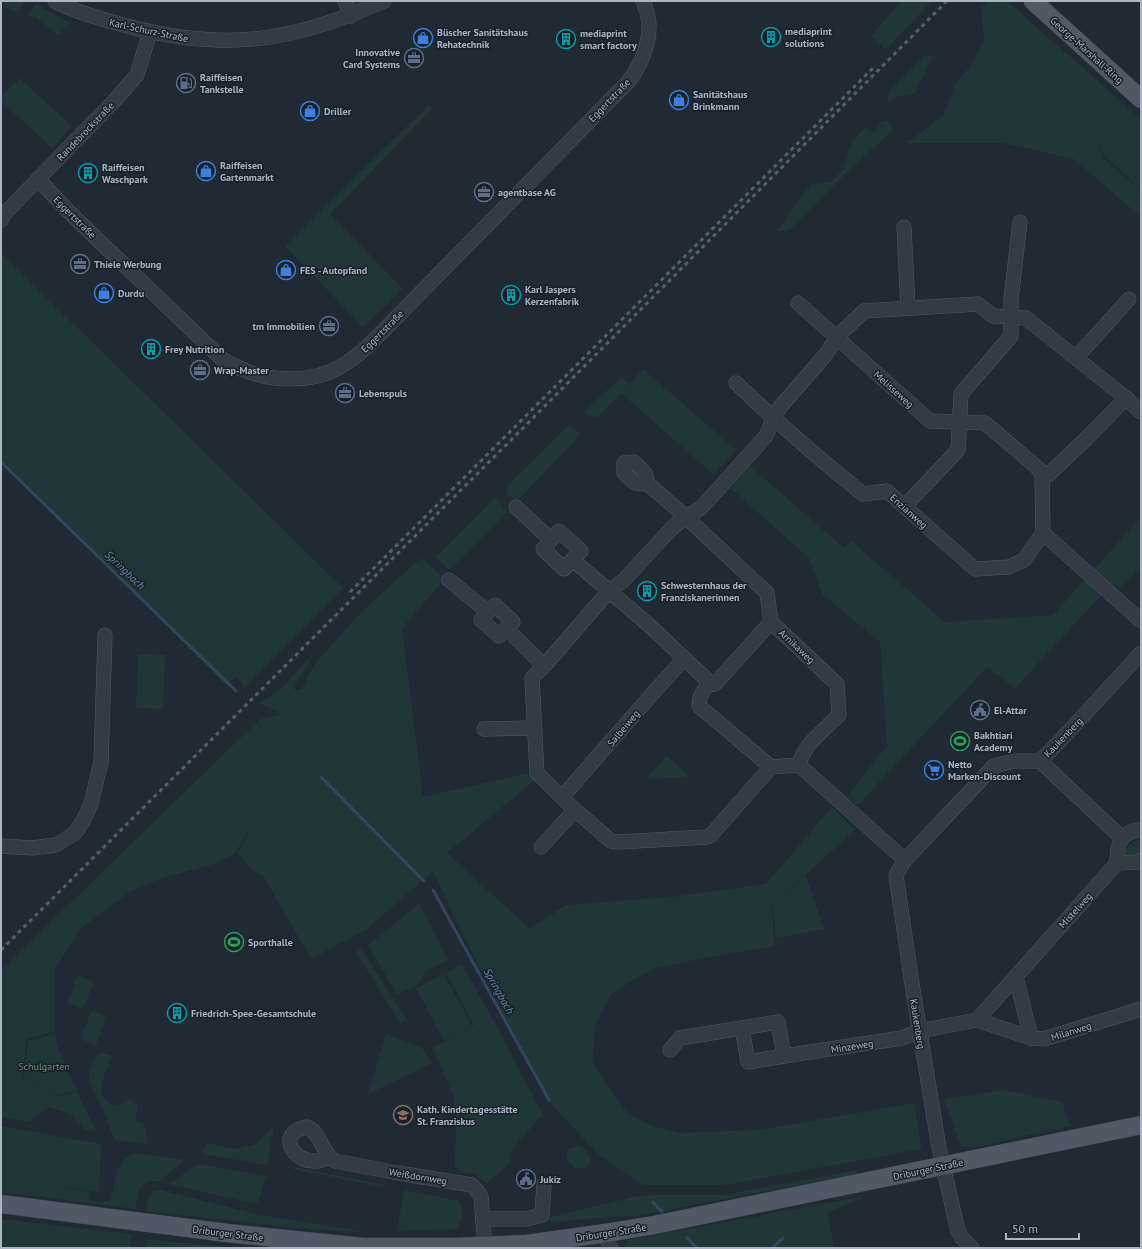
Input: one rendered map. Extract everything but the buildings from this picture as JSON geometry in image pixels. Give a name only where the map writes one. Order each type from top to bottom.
[{"type":"main road","name":"George-Marshall-Ring","points":[[1033,1],[1141,99]]},
{"type":"main road","name":"Driburger Straße","points":[[1,1204],[227,1234],[363,1247],[484,1247],[608,1241],[661,1224],[1141,1125]]},
{"type":"street","name":"Karl-Schurz-Straße","points":[[55,1],[68,8],[94,17],[150,32],[190,39],[226,41],[261,39],[302,32],[351,16],[384,1]]},
{"type":"street","points":[[345,1],[351,16]]},
{"type":"street","name":"Eggertstraße","points":[[38,179],[68,211],[222,359],[243,370],[276,379],[303,379],[322,375],[340,367],[358,355],[376,338],[628,82],[636,70],[648,39],[650,27],[647,11],[643,1]]},
{"type":"street","name":"Randebrockstraße","points":[[1,220],[5,213],[115,100],[137,75],[150,32]]},
{"type":"street","points":[[905,506],[958,450],[961,394],[1011,336],[1011,299],[1020,222]]},
{"type":"street","points":[[904,227],[908,308]]},
{"type":"street","points":[[1076,358],[1129,299]]},
{"type":"street","points":[[798,303],[836,338]]},
{"type":"street","points":[[771,767],[712,835],[615,842],[611,841],[575,810],[537,773],[532,678],[609,591],[623,581],[672,528],[701,508],[766,436],[773,419],[781,406],[827,353],[836,338],[864,311],[978,304],[993,316],[1026,318],[1126,398],[1141,412]]},
{"type":"street","name":"Melisseweg","points":[[836,338],[930,421],[985,423],[1040,470],[1042,476]]},
{"type":"street","name":"Enzianweg","points":[[736,383],[773,419],[863,494],[888,491],[975,569],[1009,567],[1024,560],[1044,533]]},
{"type":"street","points":[[1126,398],[1088,438],[1048,475],[1042,476],[1044,533],[1141,621]]},
{"type":"street","name":"Arnikaweg","points":[[647,483],[767,592],[771,622],[837,684],[839,715],[801,756],[799,765]]},
{"type":"street","points":[[516,507],[551,540]]},
{"type":"street","points":[[559,531],[581,551],[573,560],[564,569],[543,549],[559,531]]},
{"type":"street","points":[[573,560],[650,626],[706,678],[708,685]]},
{"type":"street","points":[[449,580],[488,612],[495,605],[513,622],[506,628],[544,666]]},
{"type":"street","points":[[771,622],[714,684],[708,685],[701,693],[699,706],[771,767],[799,765],[905,860]]},
{"type":"street","points":[[1,846],[32,848],[56,844],[75,833],[89,810],[98,780],[101,762],[105,635]]},
{"type":"street","name":"Kaukenberg","points":[[972,1248],[961,1237],[958,1231],[943,1166],[919,1031],[896,875],[905,860],[994,766],[1014,761],[1040,761],[1141,653]]},
{"type":"street","name":"Salbeiweg","points":[[562,798],[620,732],[630,718],[684,659]]},
{"type":"street","points":[[484,729],[534,728]]},
{"type":"street","points":[[1040,761],[1122,838]]},
{"type":"street","points":[[542,847],[575,810]]},
{"type":"street","points":[[1141,829],[1134,830],[1122,838],[1117,849],[1118,863],[1139,862],[1141,860]]},
{"type":"street","name":"Mistelweg","points":[[977,1020],[1118,863]]},
{"type":"street","points":[[1016,977],[1031,1038]]},
{"type":"street","name":"Milanweg","points":[[977,1020],[1031,1038],[1044,1039],[1052,1038],[1141,1009]]},
{"type":"street","points":[[919,1031],[977,1020]]},
{"type":"street","points":[[670,1050],[680,1038],[778,1022],[784,1056]]},
{"type":"street","name":"Minzeweg","points":[[742,1028],[748,1062],[902,1038],[919,1031]]},
{"type":"street","name":"Weißdornweg","points":[[329,1157],[335,1161],[472,1185],[481,1196],[484,1247]]},
{"type":"street","points":[[483,1219],[526,1219],[542,1215],[544,1185]]},
{"type":"green space","points":[[4,1],[26,1],[19,10],[15,12],[7,8]]},
{"type":"green space","points":[[902,1],[932,1],[885,50],[871,36]]},
{"type":"green space","points":[[988,1],[1007,1],[1141,119],[1141,190],[1104,156],[1097,142],[1103,157],[1141,191],[1141,217],[1074,159],[1004,143],[907,143],[944,115],[955,84],[974,62],[984,38],[981,8]]},
{"type":"green space","points":[[36,4],[70,23],[58,35],[35,17],[33,18],[28,14]]},
{"type":"green space","points":[[925,55],[933,57],[914,94],[898,96],[888,102],[888,93]]},
{"type":"green space","points":[[19,78],[72,126],[52,148],[1,101],[1,97]]},
{"type":"green space","points":[[429,105],[432,109],[330,214],[403,289],[363,327],[285,246]]},
{"type":"green space","points":[[882,121],[889,121],[893,130],[844,175],[793,226],[787,231],[777,231],[811,184],[831,182],[843,170],[852,141],[866,127],[875,132]]},
{"type":"green space","points":[[1,253],[343,588],[244,688],[238,677],[225,684],[1,461]]},
{"type":"green space","points":[[643,369],[736,450],[714,475],[621,393],[597,418],[589,416],[585,411],[619,379],[623,379],[629,384],[622,393]]},
{"type":"green space","points":[[569,425],[581,434],[516,502],[506,493],[508,485]]},
{"type":"green space","points":[[750,466],[844,548],[851,541],[945,622],[1053,615],[1141,517],[1141,568],[1120,587],[1113,583],[1015,688],[987,667],[857,806],[847,796],[890,742],[887,744],[880,642],[822,594],[809,558],[730,488]]},
{"type":"green space","points":[[495,498],[508,511],[449,570],[436,557]]},
{"type":"green space","points":[[421,558],[445,579],[402,628],[423,797],[529,773],[534,781],[447,853],[530,929],[566,905],[672,897],[766,884],[832,807],[855,830],[772,905],[774,946],[709,957],[652,969],[611,994],[596,1023],[592,1061],[628,1114],[653,1126],[679,1133],[759,1130],[914,1103],[922,1149],[725,1185],[642,1185],[598,1154],[551,1104],[473,955],[433,871],[366,930],[311,959],[264,877],[251,869],[238,853],[253,825],[235,853],[214,864],[159,879],[133,890],[80,929],[55,970],[55,1031],[27,1039],[22,1076],[57,1096],[77,1092],[97,1132],[84,1129],[70,1114],[49,1107],[28,1122],[1,1117],[1,970],[258,721],[262,734],[258,720],[281,714],[260,703],[280,690],[314,653],[293,689],[301,690],[314,665],[363,610]]},
{"type":"green space","points":[[138,654],[165,655],[163,709],[136,708]]},
{"type":"green space","points":[[667,756],[690,777],[646,779]]},
{"type":"green space","points":[[1138,839],[1141,841],[1141,856],[1124,858],[1128,847],[1132,842]]},
{"type":"green space","points":[[806,875],[824,929],[776,938],[772,905]]},
{"type":"green space","points":[[419,904],[448,960],[425,971],[419,984],[397,995],[368,945]]},
{"type":"green space","points":[[361,948],[406,1019],[400,1023],[356,952]]},
{"type":"green space","points":[[462,964],[500,1032],[543,1115],[513,1147],[510,1163],[487,1183],[473,1174],[458,1171],[455,1166],[456,1119],[454,1098],[433,1048],[474,1025],[446,973]]},
{"type":"green space","points":[[444,974],[472,1026],[444,1041],[416,988]]},
{"type":"green space","points":[[77,975],[94,982],[83,1009],[67,1003]]},
{"type":"green space","points":[[91,1011],[106,1016],[96,1045],[81,1039]]},
{"type":"green space","name":"Schulgarten","points":[[55,1034],[59,1051],[77,1091],[56,1095],[23,1076],[28,1041]]},
{"type":"green space","points":[[386,1034],[422,1048],[432,1063],[368,1094]]},
{"type":"green space","points":[[103,1053],[112,1056],[104,1076],[102,1086],[104,1097],[112,1105],[122,1104],[130,1099],[138,1106],[135,1121],[144,1124],[148,1144],[115,1140],[113,1137],[103,1109],[92,1089],[89,1075],[90,1068],[94,1061],[100,1054]]},
{"type":"green space","points":[[1005,1090],[1062,1102],[1070,1126],[972,1148],[960,1145],[944,1099]]},
{"type":"green space","points":[[1,1126],[101,1144],[99,1192],[56,1186],[89,1192],[88,1200],[110,1202],[118,1168],[125,1159],[135,1153],[185,1160],[159,1181],[148,1181],[140,1188],[135,1209],[1,1192]]},
{"type":"green space","points":[[274,1127],[267,1165],[203,1154],[206,1143],[236,1149],[255,1144]]},
{"type":"green space","points":[[578,1146],[584,1148],[589,1155],[590,1164],[587,1168],[575,1168],[567,1160],[568,1149]]},
{"type":"green space","points":[[198,1164],[266,1176],[259,1201],[251,1203],[169,1184]]},
{"type":"green space","points":[[293,1167],[385,1185],[384,1187],[293,1169]]},
{"type":"green space","points":[[857,1170],[858,1174],[636,1216],[551,1222],[550,1217],[638,1196],[723,1195]]},
{"type":"green space","points":[[160,1190],[260,1215],[373,1233],[299,1228],[146,1211],[149,1195],[154,1191]]},
{"type":"green space","points":[[404,1190],[459,1201],[463,1214],[458,1229],[397,1231]]},
{"type":"green space","points":[[867,1196],[828,1212],[834,1248],[625,1248],[628,1240]]},
{"type":"green space","points":[[1,1219],[131,1234],[130,1248],[14,1248],[1,1246]]},
{"type":"green space","points":[[146,1239],[239,1248],[147,1248]]},
{"type":"waterway","name":"Springbach","points":[[1,462],[236,691]]},
{"type":"waterway","name":"Springbach","points":[[321,777],[424,881]]},
{"type":"waterway","name":"Springbach","points":[[433,890],[549,1100]]},
{"type":"waterway","points":[[653,1202],[662,1212]]},
{"type":"waterway","name":"Springbach","points":[[687,1238],[697,1248]]},
{"type":"waterway","name":"Springbach","points":[[772,1248],[783,1238]]},
{"type":"railway","points":[[1,950],[947,1]]},
{"type":"railway","points":[[350,592],[873,68]]},
{"type":"place","name":"mediaprint solutions","points":[[771,37]]},
{"type":"place","name":"Büscher Sanitätshaus Rehatechnik","points":[[423,38]]},
{"type":"place","name":"mediaprint smart factory","points":[[566,39]]},
{"type":"place","name":"Innovative Card Systems","points":[[414,58]]},
{"type":"place","name":"Raiffeisen Tankstelle","points":[[186,83]]},
{"type":"place","name":"Sanitätshaus Brinkmann","points":[[679,100]]},
{"type":"place","name":"Driller","points":[[310,111]]},
{"type":"place","name":"Raiffeisen Gartenmarkt","points":[[206,171]]},
{"type":"place","name":"Raiffeisen Waschpark","points":[[88,173]]},
{"type":"place","name":"agentbase AG","points":[[484,192]]},
{"type":"place","name":"Thiele Werbung","points":[[80,264]]},
{"type":"place","name":"FES - Autopfand","points":[[286,270]]},
{"type":"place","name":"Durdu","points":[[104,293]]},
{"type":"place","name":"Karl Jaspers Kerzenfabrik","points":[[511,295]]},
{"type":"place","name":"tm Immobilien","points":[[329,326]]},
{"type":"place","name":"Frey Nutrition","points":[[151,349]]},
{"type":"place","name":"Wrap-Master","points":[[200,370]]},
{"type":"place","name":"Lebenspuls","points":[[345,393]]},
{"type":"place","name":"Schwesternhaus der Franziskanerinnen","points":[[647,591]]},
{"type":"place","name":"El-Attar","points":[[980,710]]},
{"type":"place","name":"Bakhtiari Academy","points":[[960,741]]},
{"type":"place","name":"Netto Marken-Discount","points":[[934,770]]},
{"type":"place","name":"Sporthalle","points":[[234,942]]},
{"type":"place","name":"Friedrich-Spee-Gesamtschule","points":[[177,1013]]},
{"type":"place","name":"Kath. Kindertagesstätte St. Franziskus","points":[[403,1115]]},
{"type":"place","name":"Jukiz","points":[[526,1179]]}]
